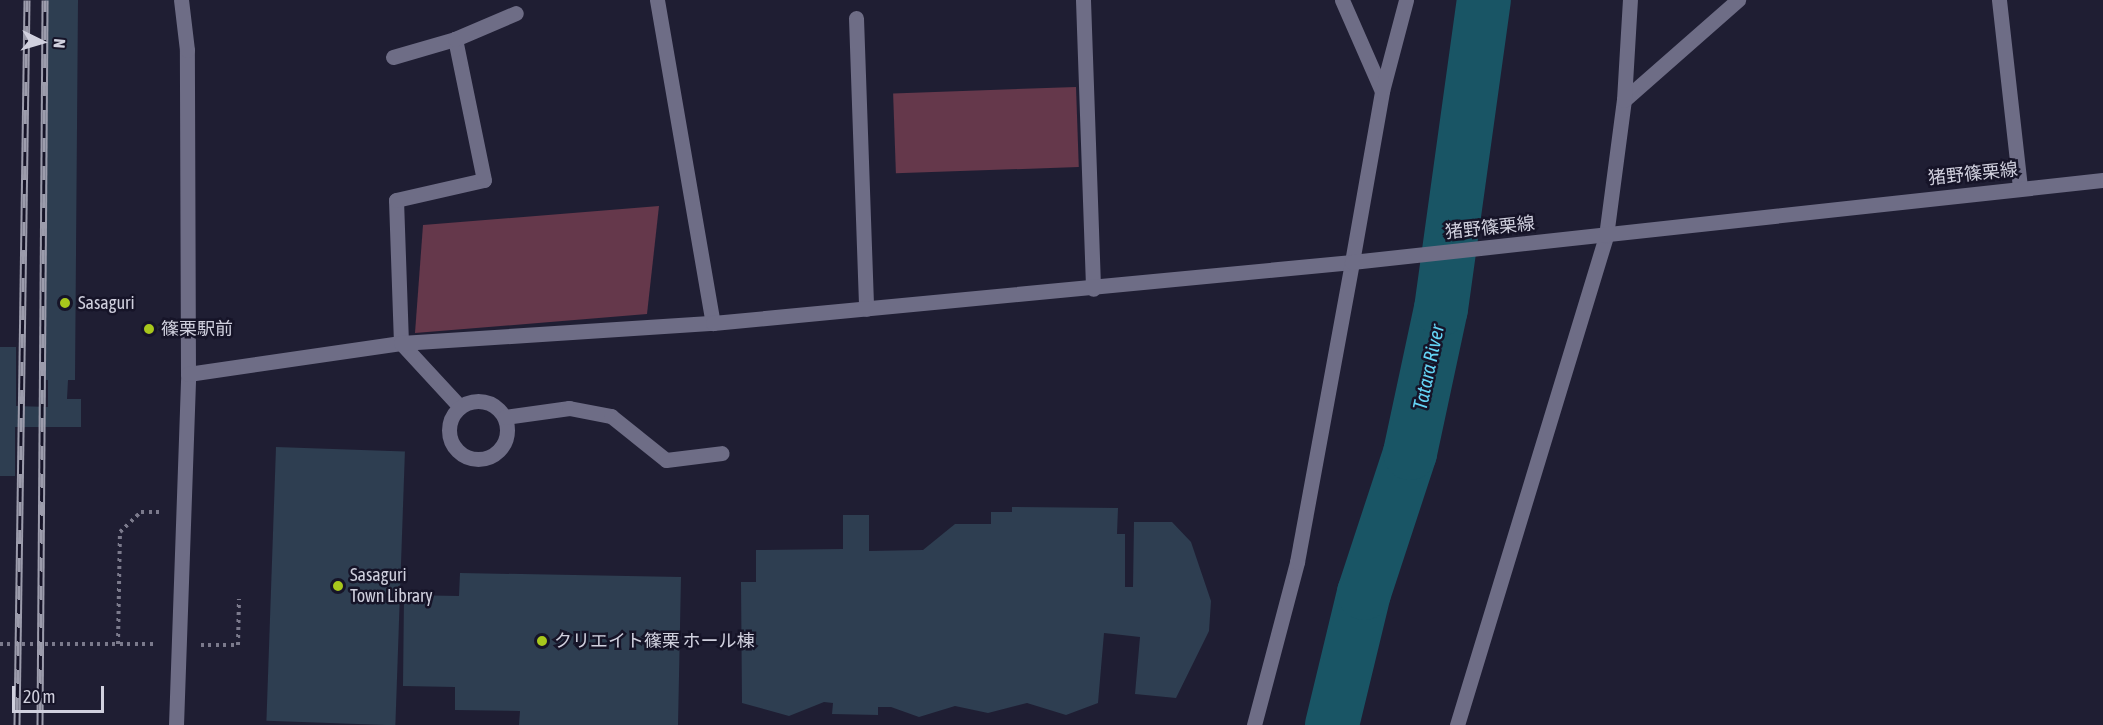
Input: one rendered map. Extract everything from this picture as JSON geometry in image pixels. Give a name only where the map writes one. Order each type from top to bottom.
[{"type":"street","points":[[176,725],[188,374],[187,50],[181,0]]},
{"type":"street","points":[[657,0],[713,323]]},
{"type":"street","points":[[1083,0],[1093,290]]},
{"type":"street","points":[[1342,0],[1382,91]]},
{"type":"street","points":[[1254,725],[1297,562],[1382,91],[1406,0]]},
{"type":"street","points":[[1457,725],[1599,236],[1624,100],[1630,0]]},
{"type":"street","points":[[1624,100],[1738,0]]},
{"type":"street","points":[[1999,0],[2020,188]]},
{"type":"street","points":[[393,57],[454,39],[516,13]]},
{"type":"street","points":[[856,18],[866,309]]},
{"type":"street","points":[[454,39],[484,180],[396,200],[401,343],[460,407]]},
{"type":"street","name":"猪野篠栗線","points":[[188,374],[401,343],[713,323],[1093,290],[2103,180]]},
{"type":"street","points":[[460,407],[485,401],[505,417],[569,408],[611,417],[666,460],[722,453]]},
{"type":"street","points":[[460,407],[449,434],[459,451],[477,459],[503,446],[505,417]]},
{"type":"path","points":[[117,644],[120,532],[141,512],[184,512]]},
{"type":"path","points":[[194,645],[238,645],[239,599]]},
{"type":"path","points":[[0,644],[161,645]]},
{"type":"shaded area","points":[[1076,87],[1079,167],[896,173],[893,93]]},
{"type":"shaded area","points":[[659,206],[647,314],[415,333],[423,225]]},
{"type":"building","points":[[45,0],[78,0],[75,380],[68,380],[67,399],[81,399],[81,427],[15,427],[15,476],[0,476],[0,347],[16,347],[16,406],[48,407],[48,380],[42,380]]},
{"type":"building","name":"Sasaguri Town Library","points":[[276,447],[405,452],[395,725],[266,721]]},
{"type":"building","points":[[1012,507],[1118,508],[1117,534],[1125,534],[1125,587],[1133,587],[1134,522],[1172,522],[1191,542],[1211,601],[1209,631],[1176,698],[1135,694],[1140,637],[1104,633],[1098,703],[1066,715],[1027,703],[988,713],[955,706],[919,717],[891,707],[878,707],[878,715],[832,714],[833,703],[824,702],[789,716],[742,703],[741,582],[756,582],[756,550],[843,549],[843,515],[869,515],[869,551],[923,550],[955,524],[991,524],[991,512],[1012,512]]},
{"type":"building","name":"クリエイト篠栗 ホール棟","points":[[460,573],[681,577],[678,725],[519,725],[520,711],[455,710],[455,687],[403,686],[404,595],[459,596]]},
{"type":"waterway","name":"Tatara River","points":[[1332,725],[1364,593],[1410,453],[1441,309],[1484,0]]},
{"type":"railway","points":[[17,725],[27,0]]},
{"type":"railway","points":[[40,725],[45,0]]},
{"type":"place","name":"Sasaguri","points":[[65,303]]},
{"type":"place","name":"篠栗駅前","points":[[149,329]]},
{"type":"place","name":"Sasaguri Town Library","points":[[338,586]]},
{"type":"place","name":"クリエイト篠栗 ホール棟","points":[[542,641]]}]
